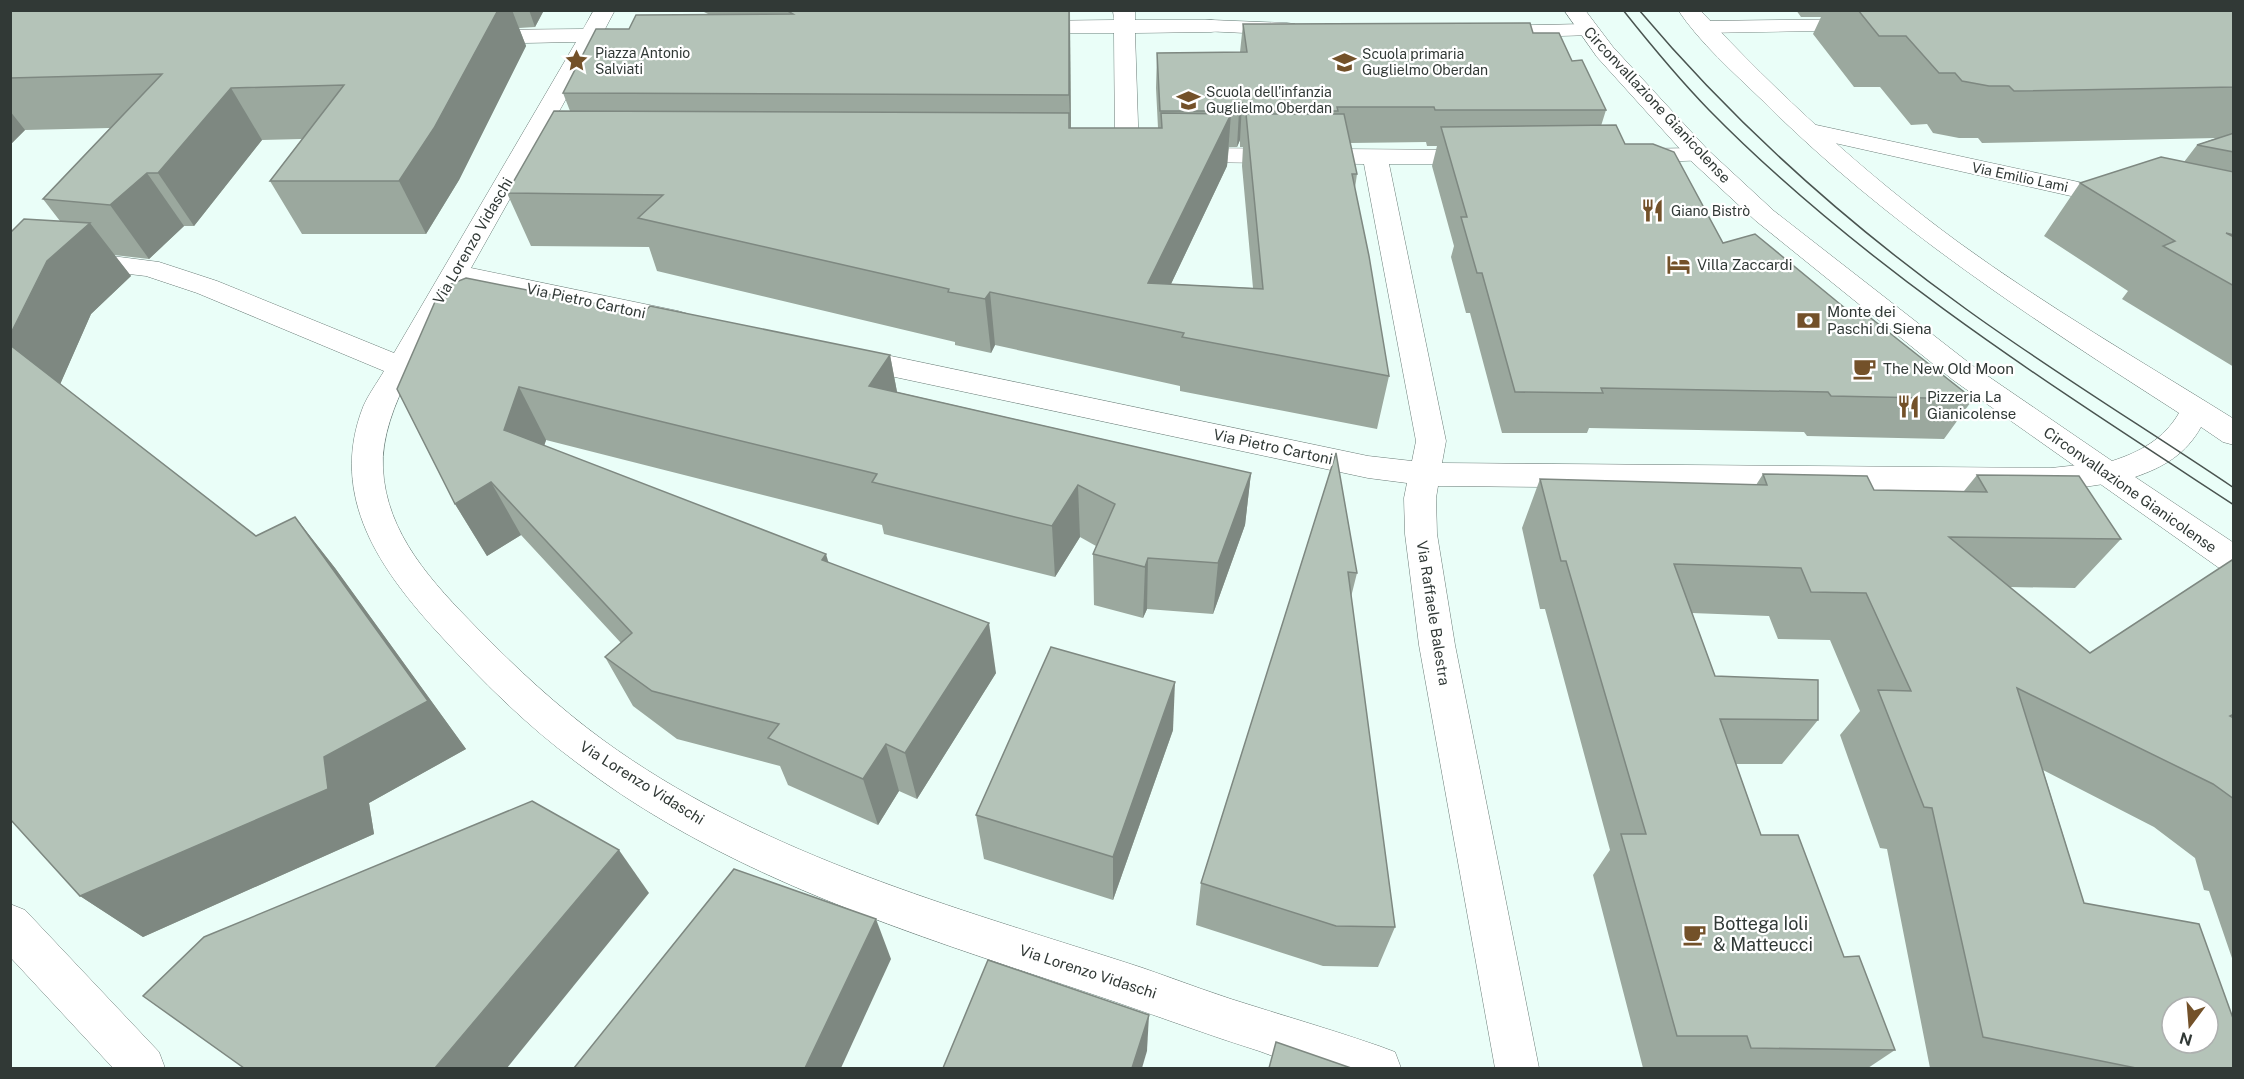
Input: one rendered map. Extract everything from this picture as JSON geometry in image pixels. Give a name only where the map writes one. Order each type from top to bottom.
[{"type":"street","points":[[591,35],[605,10]]},
{"type":"street","points":[[1124,18],[1136,155],[1497,156]]},
{"type":"street","points":[[1006,28],[1124,18],[1211,26],[1302,30]]},
{"type":"street","points":[[1695,19],[1887,24]]},
{"type":"street","points":[[1695,19],[1806,130],[1956,254],[2234,434]]},
{"type":"street","points":[[1466,32],[1580,20]]},
{"type":"street","name":"Circonvallazione Gianicolense","points":[[1580,20],[1699,155],[1731,186],[1797,242],[1953,366],[2234,561]]},
{"type":"street","points":[[452,37],[635,34]]},
{"type":"street","name":"Via Lorenzo Vidaschi","points":[[591,35],[562,85],[535,154],[454,273],[379,405],[368,448],[367,471],[371,496],[389,543],[404,567],[436,608],[537,710],[612,768],[709,825],[774,857],[918,915],[1378,1068]]},
{"type":"street","name":"Via Emilio Lami","points":[[1806,130],[2140,204]]},
{"type":"street","points":[[1614,156],[1699,155]]},
{"type":"street","name":"Via Raffaele Balestra","points":[[1376,157],[1431,441],[1420,498],[1421,534],[1437,645],[1517,1068]]},
{"type":"street","points":[[10,260],[104,263],[149,268],[207,287],[400,367]]},
{"type":"street","name":"Via Pietro Cartoni","points":[[454,273],[700,325]]},
{"type":"street","name":"Via Pietro Cartoni","points":[[818,350],[1368,467],[1424,474],[2051,480],[2106,474],[2146,462],[2172,446],[2187,427],[2196,409]]},
{"type":"street","points":[[10,924],[125,1052],[143,1068]]},
{"type":"building","points":[[10,10],[498,10],[434,128],[399,181],[270,181],[344,85],[231,88],[158,173],[147,173],[110,205],[43,199],[162,74],[10,78]]},
{"type":"building","points":[[786,10],[1069,10],[1069,95],[563,93],[596,29],[629,29],[636,15],[793,14]]},
{"type":"building","points":[[1858,10],[2234,10],[2234,87],[2014,91],[2009,86],[1989,86],[1962,81],[1955,73],[1939,73],[1906,36],[1879,36]]},
{"type":"building","points":[[1530,23],[1533,33],[1559,33],[1572,61],[1582,60],[1606,110],[1435,110],[1434,107],[1337,107],[1338,111],[1243,111],[1242,104],[1239,111],[1160,111],[1157,53],[1247,52],[1243,24]]},
{"type":"building","points":[[554,111],[1069,113],[1069,128],[1162,128],[1161,113],[1231,114],[1148,283],[1263,289],[1246,114],[1344,114],[1357,174],[1352,174],[1369,256],[1389,376],[1182,337],[1184,333],[990,292],[985,299],[948,292],[949,289],[638,218],[663,195],[507,193]]},
{"type":"building","points":[[1616,125],[1625,144],[1653,144],[1674,152],[1723,243],[1755,234],[1857,318],[1867,315],[1973,399],[1831,396],[1828,392],[1601,388],[1603,393],[1515,392],[1482,273],[1477,273],[1461,217],[1467,217],[1441,127]]},
{"type":"building","points":[[2234,133],[2234,152],[2197,145]]},
{"type":"building","points":[[2161,157],[2234,172],[2234,235],[2226,233],[2234,237],[2234,286],[2163,246],[2175,241],[2080,183]]},
{"type":"building","points":[[24,219],[90,223],[47,261],[10,335],[10,233]]},
{"type":"building","points":[[466,278],[644,313],[650,306],[890,355],[869,386],[1251,473],[1218,563],[1148,558],[1145,567],[1093,554],[1115,504],[1078,485],[1052,526],[872,482],[877,474],[519,387],[504,430],[826,554],[822,560],[989,623],[905,753],[886,744],[863,779],[768,738],[779,724],[652,691],[605,657],[632,633],[491,482],[455,504],[397,389],[441,288]]},
{"type":"building","points":[[10,345],[256,536],[295,517],[428,701],[324,757],[328,789],[80,896],[10,819]]},
{"type":"building","points":[[1336,453],[1357,573],[1348,572],[1395,927],[1336,926],[1201,883]]},
{"type":"building","points":[[1763,474],[1867,476],[1874,490],[1987,492],[1977,475],[2079,476],[2121,539],[1949,537],[2090,653],[2232,560],[2234,562],[2234,714],[2230,716],[2234,718],[2234,799],[2213,784],[2017,688],[2084,903],[2199,924],[2234,1021],[2234,1068],[2136,1068],[1983,1037],[1932,808],[1924,807],[1878,690],[1911,691],[1866,593],[1811,592],[1801,568],[1674,564],[1715,676],[1818,680],[1818,720],[1720,719],[1761,835],[1798,835],[1844,957],[1859,956],[1895,1050],[1751,1048],[1747,1036],[1677,1036],[1621,834],[1646,834],[1566,561],[1561,561],[1540,479],[1767,485]]},
{"type":"building","points":[[1051,647],[1175,682],[1113,857],[976,815]]},
{"type":"building","points":[[532,801],[619,850],[435,1068],[244,1068],[143,996],[204,937]]},
{"type":"building","points":[[734,869],[876,919],[805,1068],[574,1068]]},
{"type":"building","points":[[988,960],[1149,1015],[1132,1068],[943,1068]]},
{"type":"building","points":[[1276,1042],[1351,1068],[1269,1068]]},
{"type":"tram line","points":[[1623,10],[1664,61],[1709,110],[1768,167],[1830,221],[1894,272],[2028,369],[2234,505]]},
{"type":"tram line","points":[[1639,10],[1714,93],[1753,132],[1793,170],[1877,242],[1999,332],[2234,488]]},
{"type":"place","name":"Piazza Antonio Salviati","points":[[577,61]]},
{"type":"place","name":"Scuola primaria Guglielmo Oberdan","points":[[1344,62]]},
{"type":"place","name":"Scuola dell'infanzia Guglielmo Oberdan","points":[[1188,100]]},
{"type":"place","name":"Giano Bistrò","points":[[1653,211]]},
{"type":"place","name":"Villa Zaccardi","points":[[1679,265]]},
{"type":"place","name":"Monte dei Paschi di Siena","points":[[1809,321]]},
{"type":"place","name":"The New Old Moon","points":[[1865,369]]},
{"type":"place","name":"Pizzeria La Gianicolense","points":[[1909,406]]},
{"type":"place","name":"Bottega Ioli & Matteucci","points":[[1695,934]]}]
